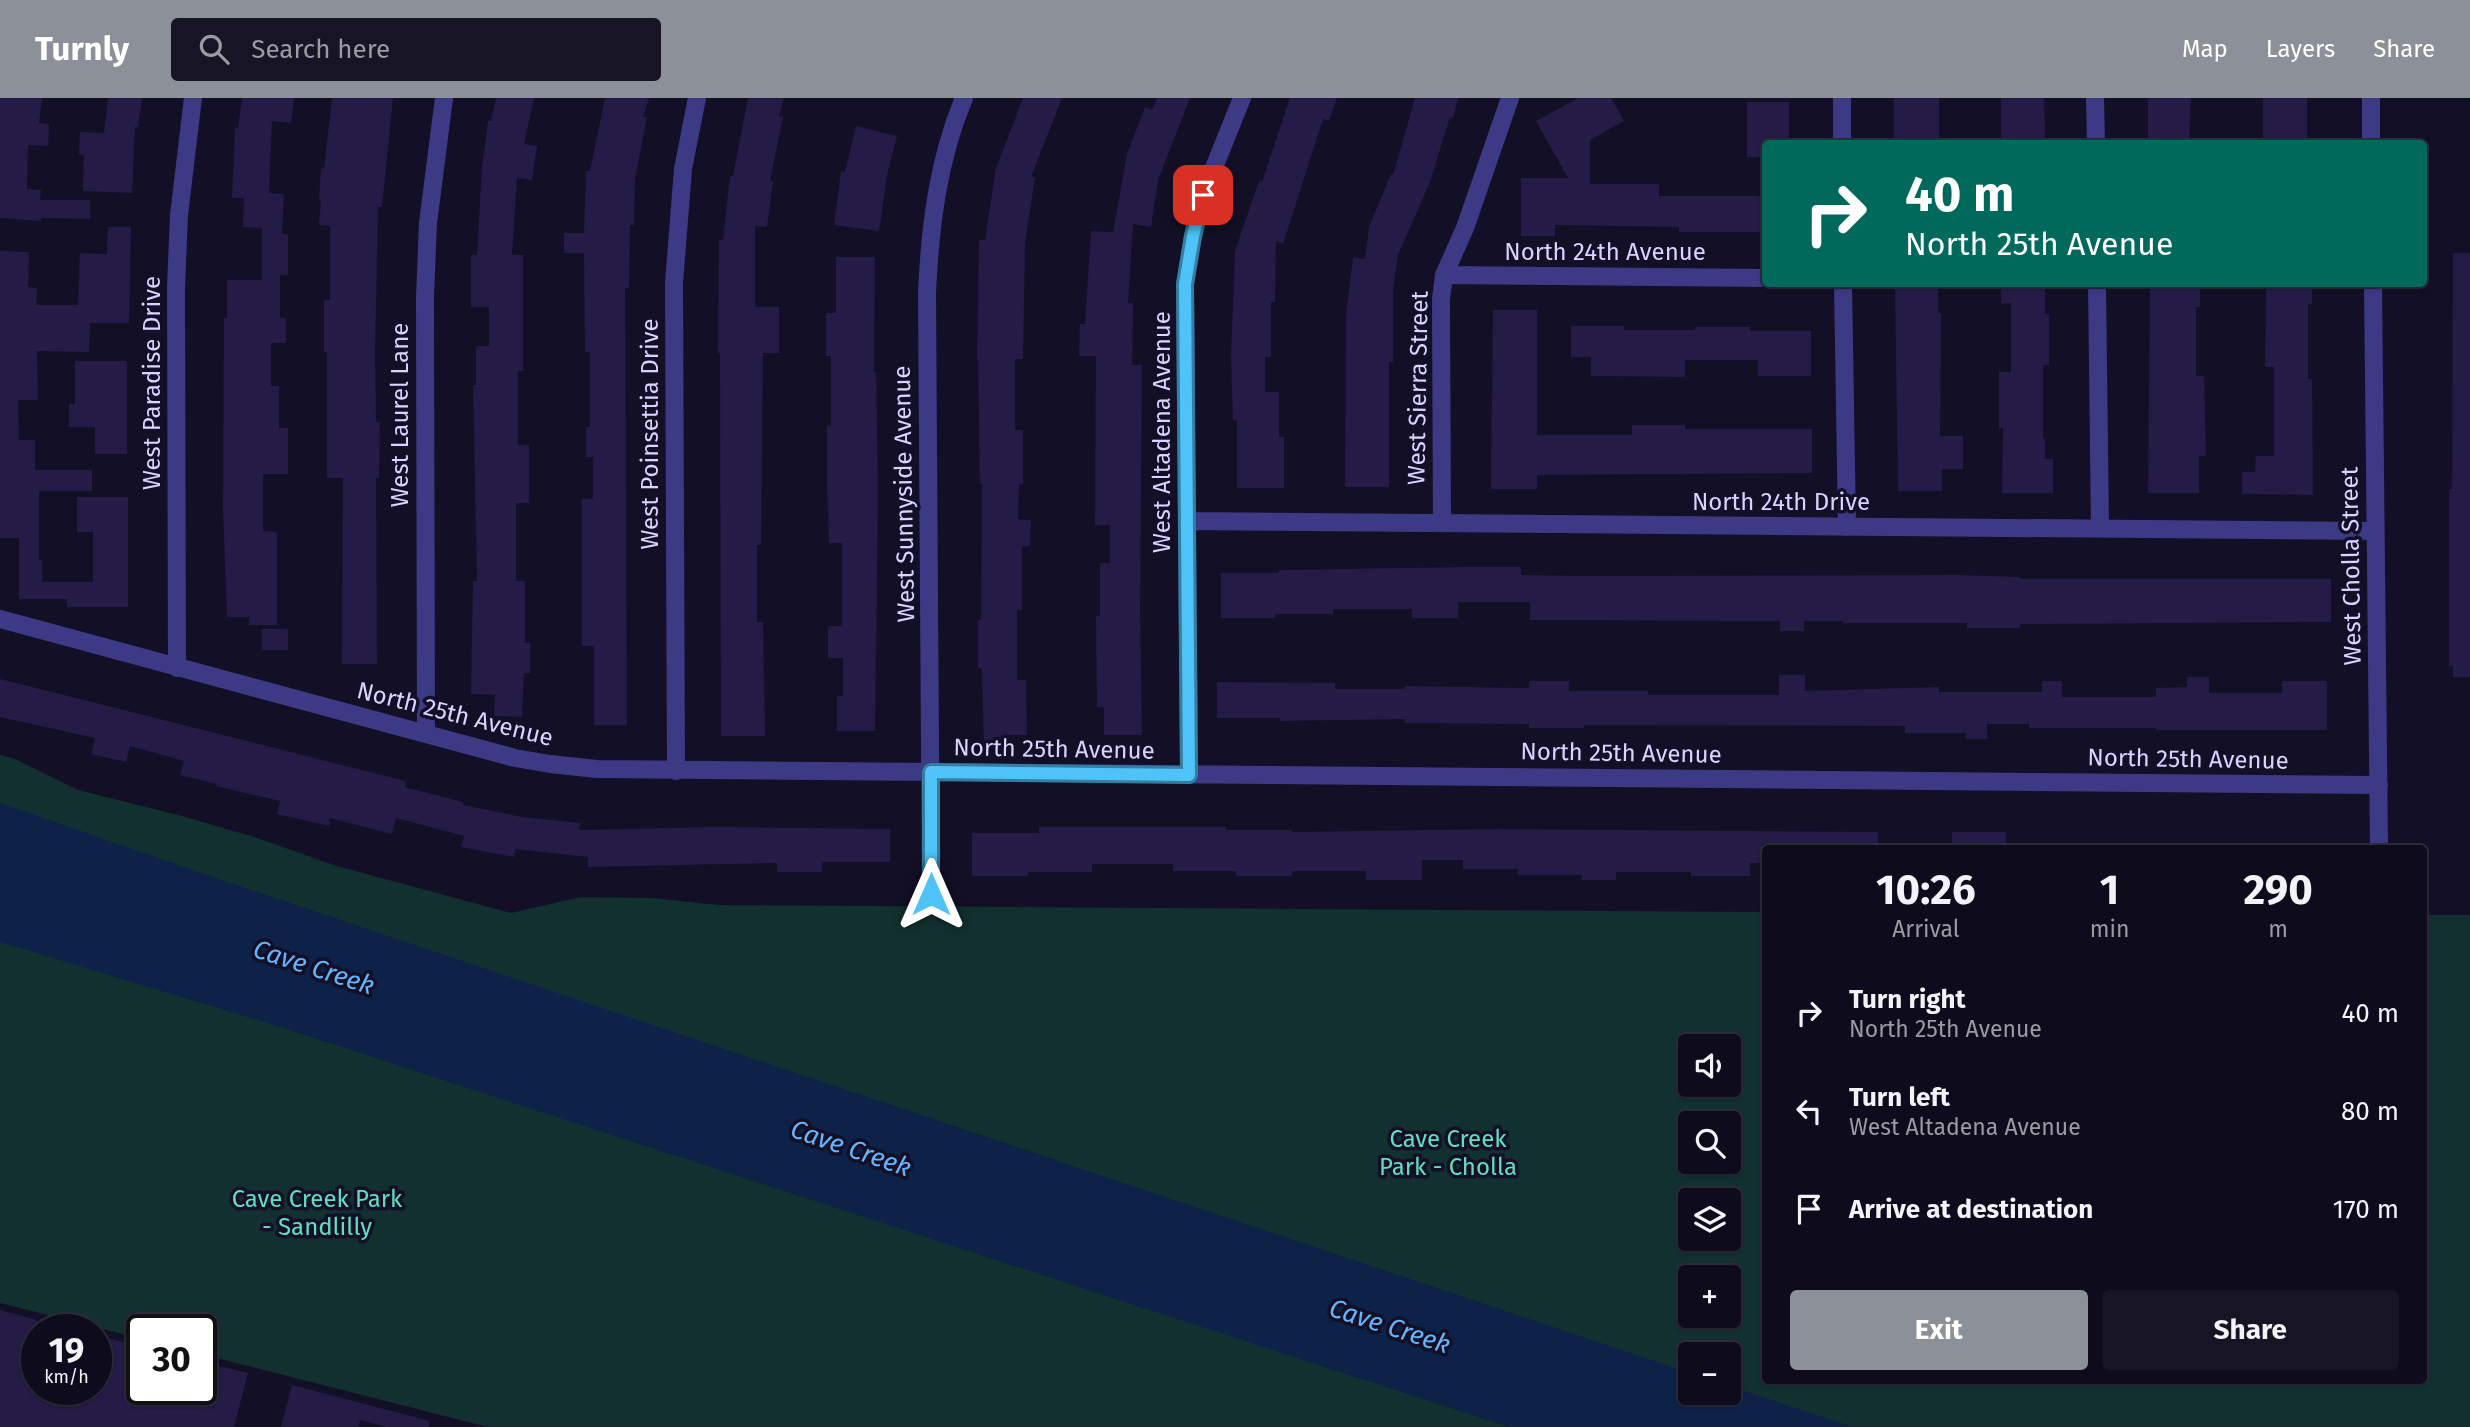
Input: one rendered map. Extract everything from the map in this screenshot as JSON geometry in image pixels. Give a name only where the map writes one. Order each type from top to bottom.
[{"type":"street","name":"West Paradise Drive","points":[[177,668],[176,288],[179,215],[193,98]]},
{"type":"street","name":"West Laurel Lane","points":[[426,733],[425,297],[428,223],[444,98]]},
{"type":"street","name":"West Poinsettia Drive","points":[[676,771],[674,283],[683,169],[697,98]]},
{"type":"street","name":"West Sunnyside Avenue","points":[[931,894],[927,306],[929,240],[938,185],[955,119],[964,98]]},
{"type":"street","name":"West Altadena Avenue","points":[[1189,775],[1185,284],[1203,195],[1242,98]]},
{"type":"street","name":"West Sierra Street","points":[[1441,523],[1441,299],[1444,275],[1465,228],[1510,98]]},
{"type":"street","points":[[1842,98],[1842,140]]},
{"type":"street","points":[[2095,98],[2096,140]]},
{"type":"street","points":[[2371,98],[2371,140]]},
{"type":"street","name":"North 24th Avenue","points":[[1444,275],[1762,278]]},
{"type":"street","points":[[1843,287],[1847,527]]},
{"type":"street","points":[[2097,287],[2100,528]]},
{"type":"street","name":"West Cholla Street","points":[[2373,287],[2379,845]]},
{"type":"street","name":"North 24th Drive","points":[[1187,521],[2375,531]]},
{"type":"street","name":"North 25th Avenue","points":[[0,619],[515,758],[597,769],[2379,785]]},
{"type":"green space","name":"Cave Creek Park - Cholla","points":[[0,755],[15,759],[78,790],[182,816],[254,837],[337,866],[511,913],[581,897],[652,898],[718,905],[1762,912],[1762,1384],[2427,1384],[2427,915],[2470,915],[2470,1427],[488,1427],[217,1358],[217,1314],[126,1314],[126,1335],[112,1331],[112,1314],[43,1314],[0,1303]]},
{"type":"water","name":"Cave Creek","points":[[0,803],[230,883],[1678,1369],[1678,1405],[1741,1405],[1741,1390],[1853,1427],[1509,1427],[274,1025],[0,942]]},
{"type":"building","points":[[0,98],[42,98],[39,123],[49,124],[48,146],[28,145],[27,189],[41,190],[40,200],[90,200],[90,219],[41,218],[41,221],[0,218]]},
{"type":"building","points":[[108,98],[142,98],[138,127],[135,127],[132,193],[83,191],[84,155],[79,154],[80,132],[104,133]]},
{"type":"building","points":[[242,98],[294,98],[291,123],[272,121],[269,193],[284,194],[282,234],[288,234],[288,275],[280,275],[280,318],[286,318],[286,343],[271,343],[271,386],[279,386],[279,428],[288,428],[288,474],[263,474],[263,531],[277,532],[277,625],[249,625],[249,617],[227,617],[223,508],[224,318],[227,318],[227,280],[262,280],[262,228],[243,227],[244,198],[232,198],[235,127],[238,128]]},
{"type":"building","points":[[332,98],[393,98],[382,207],[378,207],[375,352],[376,422],[380,422],[379,478],[376,478],[377,664],[342,664],[343,478],[327,478],[327,352],[324,352],[324,300],[330,300],[330,226],[319,225],[319,201],[321,168],[324,169]]},
{"type":"building","points":[[496,98],[534,98],[524,144],[537,146],[532,180],[517,178],[512,255],[523,255],[523,371],[518,371],[518,445],[529,445],[529,503],[516,503],[516,581],[525,581],[525,643],[530,643],[530,673],[524,673],[522,717],[494,716],[495,695],[471,694],[473,581],[477,581],[473,385],[476,385],[476,346],[489,346],[489,307],[471,307],[471,255],[477,255],[482,167],[488,121],[491,121]]},
{"type":"building","points":[[605,98],[649,98],[643,117],[647,117],[635,179],[634,225],[630,225],[629,288],[625,288],[627,725],[594,725],[594,646],[582,646],[582,499],[593,499],[593,457],[586,457],[586,427],[590,427],[590,352],[585,352],[584,253],[564,253],[564,233],[584,233],[586,171],[590,171]]},
{"type":"building","points":[[748,98],[784,98],[779,116],[783,117],[770,181],[773,181],[767,227],[755,226],[755,307],[779,307],[779,353],[763,353],[761,545],[757,545],[757,622],[763,622],[765,736],[721,736],[719,240],[723,240],[730,176],[733,176]]},
{"type":"building","points":[[1023,98],[1062,98],[1031,177],[1035,177],[1025,243],[1023,359],[1015,359],[1015,430],[1023,430],[1023,484],[1019,484],[1018,519],[1031,520],[1030,546],[1022,546],[1022,610],[1017,610],[1017,680],[1026,680],[1027,735],[1009,735],[1009,748],[984,749],[982,668],[978,668],[982,484],[977,359],[979,240],[985,240],[996,168]]},
{"type":"building","points":[[1157,98],[1190,98],[1158,180],[1151,227],[1133,224],[1128,303],[1133,303],[1132,365],[1142,365],[1142,735],[1104,735],[1104,707],[1097,707],[1096,616],[1100,616],[1100,563],[1110,563],[1110,525],[1095,525],[1096,356],[1079,356],[1080,324],[1085,324],[1091,231],[1113,232],[1127,154],[1145,107],[1152,110]]},
{"type":"building","points":[[1290,98],[1337,98],[1329,121],[1323,119],[1283,244],[1276,241],[1275,302],[1271,302],[1271,357],[1265,357],[1265,392],[1279,392],[1279,437],[1284,437],[1284,488],[1237,488],[1237,420],[1233,420],[1231,357],[1235,251]]},
{"type":"building","points":[[1415,98],[1458,98],[1430,182],[1398,255],[1393,290],[1393,362],[1389,362],[1389,487],[1345,487],[1346,315],[1353,257],[1365,259],[1369,227],[1391,174],[1393,175]]},
{"type":"building","points":[[1578,98],[1611,98],[1624,121],[1590,140],[1590,184],[1659,184],[1659,196],[1762,196],[1762,232],[1679,232],[1679,227],[1555,225],[1555,236],[1521,236],[1521,178],[1568,178],[1536,121]]},
{"type":"building","points":[[1894,98],[1939,98],[1939,140],[1894,140]]},
{"type":"building","points":[[2001,98],[2044,98],[2045,140],[2001,140]]},
{"type":"building","points":[[2148,98],[2191,98],[2189,140],[2148,140]]},
{"type":"building","points":[[2263,98],[2307,98],[2307,140],[2263,140]]},
{"type":"building","points":[[1747,102],[1789,102],[1789,140],[1762,140],[1762,157],[1747,157]]},
{"type":"building","points":[[856,126],[897,136],[887,175],[879,231],[834,225],[841,171],[845,172]]},
{"type":"building","points":[[108,227],[131,227],[129,323],[90,323],[89,352],[37,351],[38,400],[18,400],[19,440],[35,440],[35,470],[92,470],[92,491],[39,491],[39,560],[42,560],[42,582],[93,582],[93,532],[77,532],[77,497],[128,497],[128,607],[67,607],[67,599],[19,599],[19,538],[0,538],[0,251],[29,252],[28,287],[37,288],[36,305],[78,305],[80,253],[107,254]]},
{"type":"building","points":[[2453,253],[2470,253],[2470,677],[2453,677],[2453,666],[2449,666]]},
{"type":"building","points":[[836,257],[875,257],[874,372],[878,491],[875,731],[837,731],[837,696],[843,696],[843,658],[828,658],[828,626],[842,626],[842,543],[829,543],[827,482],[827,426],[831,426],[831,356],[826,356],[826,313],[836,313]]},
{"type":"building","points":[[1895,287],[1938,287],[1938,313],[1941,313],[1940,436],[1963,436],[1963,469],[1942,469],[1942,491],[1898,491]]},
{"type":"building","points":[[2001,287],[2045,287],[2045,314],[2049,314],[2049,365],[2043,365],[2043,439],[2045,459],[2053,459],[2053,493],[2002,493],[2003,428],[1999,428],[1999,372],[2011,372],[2011,303],[2001,304]]},
{"type":"building","points":[[2150,287],[2200,287],[2200,307],[2196,307],[2196,376],[2204,376],[2206,456],[2199,456],[2199,493],[2148,493]]},
{"type":"building","points":[[2266,287],[2312,287],[2312,304],[2308,304],[2308,379],[2312,379],[2313,495],[2242,494],[2242,472],[2255,472],[2256,456],[2274,456],[2274,367],[2265,367]]},
{"type":"building","points":[[1493,310],[1537,310],[1537,435],[1632,435],[1632,425],[1685,425],[1685,429],[1812,429],[1812,473],[1537,475],[1537,489],[1491,489]]},
{"type":"building","points":[[1571,326],[1624,326],[1624,330],[1750,327],[1750,331],[1811,331],[1811,376],[1758,376],[1758,360],[1685,360],[1685,377],[1591,376],[1591,357],[1571,357]]},
{"type":"building","points":[[75,361],[127,361],[127,454],[95,454],[95,427],[69,427],[69,404],[75,404]]},
{"type":"building","points":[[1521,567],[1521,575],[1584,576],[1959,575],[2020,579],[2331,579],[2331,622],[2020,624],[2020,628],[1967,628],[1967,623],[1804,621],[1804,631],[1780,631],[1780,621],[1530,620],[1530,602],[1458,602],[1458,618],[1412,618],[1412,609],[1333,609],[1333,614],[1221,618],[1221,573]]},
{"type":"building","points":[[262,629],[288,629],[288,650],[262,650]]},
{"type":"building","points":[[1779,675],[1805,675],[1805,691],[1939,687],[1939,692],[2042,692],[2042,681],[2062,681],[2062,697],[2156,697],[2156,688],[2187,687],[2187,677],[2209,677],[2209,693],[2282,693],[2282,681],[2327,681],[2327,730],[2029,728],[2029,724],[1987,724],[1987,739],[1966,739],[1966,733],[1905,733],[1905,726],[1584,725],[1584,728],[1529,728],[1529,724],[1405,723],[1405,719],[1280,721],[1280,718],[1217,718],[1217,682],[1335,683],[1335,689],[1405,689],[1405,686],[1529,688],[1529,681],[1569,681],[1569,691],[1648,691],[1648,695],[1779,695]]},
{"type":"building","points":[[0,679],[406,781],[405,787],[463,802],[463,805],[522,817],[580,823],[579,830],[715,827],[890,829],[890,862],[822,862],[822,872],[777,872],[777,863],[588,867],[588,857],[515,849],[514,857],[461,847],[464,836],[396,818],[392,834],[330,818],[329,826],[277,814],[280,801],[180,775],[184,761],[130,746],[126,762],[91,754],[95,738],[0,717]]},
{"type":"building","points":[[1039,827],[1226,827],[1226,830],[1292,832],[1497,829],[1878,832],[1878,845],[1762,845],[1762,863],[1750,863],[1750,876],[1691,876],[1691,872],[1616,872],[1616,880],[1582,880],[1582,875],[1518,875],[1518,869],[1463,869],[1463,860],[1422,860],[1422,880],[1366,880],[1366,871],[1292,871],[1292,876],[1236,876],[1236,871],[1173,871],[1173,864],[1092,864],[1092,872],[1028,872],[1028,876],[972,876],[972,833],[1039,833]]},
{"type":"building","points":[[1952,832],[2006,832],[2006,845],[1952,845]]},
{"type":"building","points":[[0,1310],[21,1316],[21,1405],[112,1405],[112,1339],[126,1343],[126,1405],[217,1405],[217,1366],[248,1373],[234,1427],[0,1427]]},
{"type":"building","points":[[292,1385],[430,1421],[429,1427],[386,1427],[360,1420],[359,1427],[281,1427]]},
{"type":"route","points":[[931,894],[931,772],[1189,775],[1185,284],[1203,195]]},
{"type":"park label","name":"Cave Creek Park - Sandlilly","points":[[317,1213]]}]
